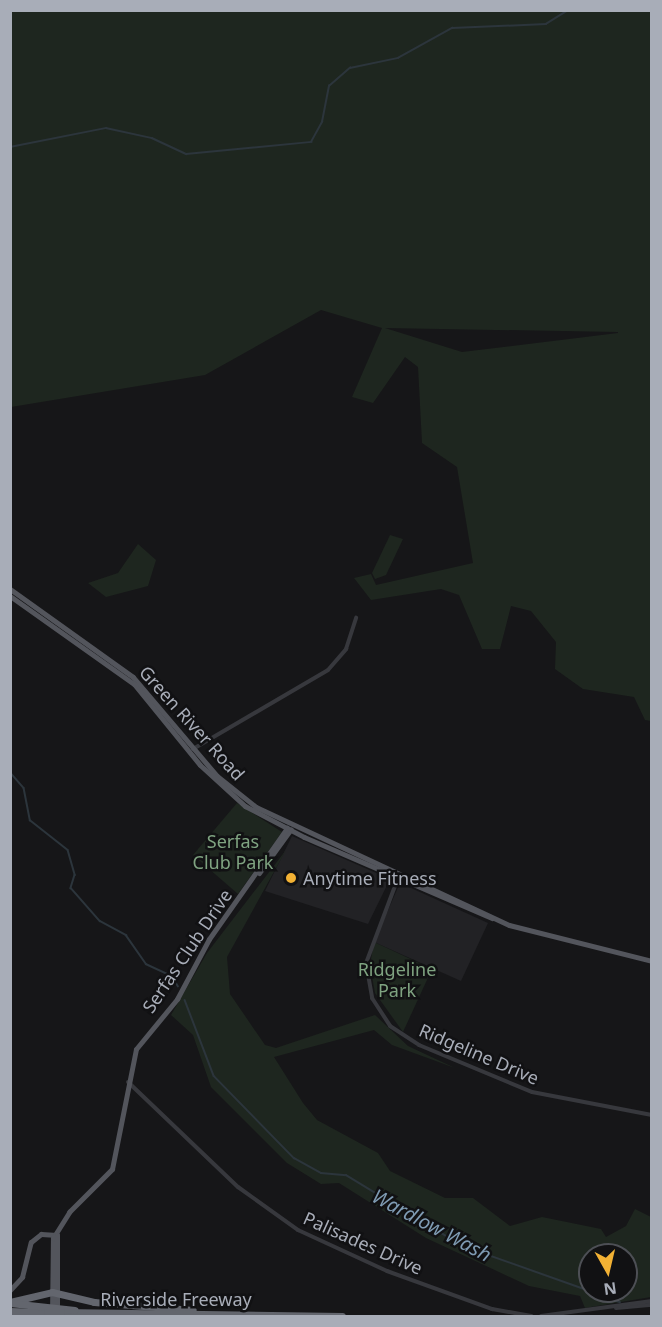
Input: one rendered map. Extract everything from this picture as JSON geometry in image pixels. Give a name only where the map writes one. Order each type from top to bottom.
[{"type":"highway","points":[[10,1303],[55,1293],[201,1313]]},
{"type":"highway","points":[[10,1303],[75,1310],[86,1314]]},
{"type":"highway","name":"Riverside Freeway","points":[[10,1311],[54,1314],[201,1313],[342,1317]]},
{"type":"main road","name":"Green River Road","points":[[10,589],[146,689],[192,750]]},
{"type":"main road","name":"Green River Road","points":[[10,596],[134,684],[192,750],[238,796],[289,828],[440,895],[482,911],[492,918]]},
{"type":"main road","points":[[33,612],[63,626]]},
{"type":"main road","name":"Serfas Club Drive","points":[[54,1314],[57,1235],[69,1212],[112,1168],[136,1049],[177,999],[208,939],[259,873],[289,828]]},
{"type":"main road","name":"Green River Road","points":[[440,895],[474,913],[651,961]]},
{"type":"main road","points":[[474,913],[482,911]]},
{"type":"main road","points":[[10,1290],[22,1277],[33,1239],[57,1235]]},
{"type":"street","points":[[192,750],[328,670],[346,650],[356,618]]},
{"type":"street","name":"Ridgeline Drive","points":[[398,876],[366,963],[372,998],[390,1026],[419,1045],[532,1092],[651,1115]]},
{"type":"street","name":"Palisades Drive","points":[[128,1082],[238,1187],[288,1224],[387,1271],[492,1309],[531,1317]]},
{"type":"street","points":[[541,1317],[651,1303]]},
{"type":"shaded area","points":[[292,836],[390,879],[368,924],[265,891]]},
{"type":"shaded area","points":[[400,883],[488,923],[461,981],[374,942]]},
{"type":"green space","points":[[10,11],[651,11],[651,721],[645,720],[634,697],[583,689],[555,669],[556,642],[531,611],[511,606],[500,649],[482,649],[459,595],[441,589],[371,600],[354,578],[371,574],[376,585],[473,563],[457,467],[422,443],[418,367],[405,357],[373,403],[352,397],[382,328],[321,310],[205,375],[11,407]],"holes":[[[385,328],[618,332],[462,352]]]},
{"type":"green space","points":[[390,535],[403,539],[386,575],[375,579],[372,573]]},
{"type":"green space","points":[[138,544],[156,560],[148,586],[106,597],[88,583],[118,573]]},
{"type":"green space","name":"Serfas Club Park","points":[[237,803],[282,832],[238,894],[193,855]]},
{"type":"green space","points":[[286,850],[227,957],[230,994],[265,1045],[276,1048],[375,1015],[408,1046],[455,1068],[392,1045],[374,1030],[274,1057],[303,1103],[317,1120],[378,1153],[390,1171],[445,1198],[473,1198],[510,1226],[542,1217],[601,1229],[606,1237],[626,1226],[635,1209],[651,1217],[651,1297],[638,1299],[638,1243],[578,1243],[578,1296],[529,1286],[426,1238],[339,1183],[321,1184],[287,1163],[211,1087],[193,1035],[171,1015],[207,953]]},
{"type":"green space","name":"Ridgeline Park","points":[[374,942],[432,969],[403,1032],[375,993],[370,965]]},
{"type":"green space","points":[[583,1303],[615,1303],[585,1308]]},
{"type":"waterway","name":"Wardlow Wash","points":[[10,147],[106,128],[152,138],[186,154],[311,142],[322,122],[329,86],[350,68],[398,58],[452,28],[546,24],[568,10]]},
{"type":"waterway","name":"Wardlow Wash","points":[[10,772],[24,788],[30,820],[68,850],[75,875],[71,888],[100,921],[126,935],[146,964],[172,976],[178,986]]},
{"type":"waterway","name":"Wardlow Wash","points":[[185,1000],[214,1076],[294,1158],[321,1173],[346,1175],[463,1246],[578,1287]]},
{"type":"place","name":"Anytime Fitness","points":[[291,878]]}]
